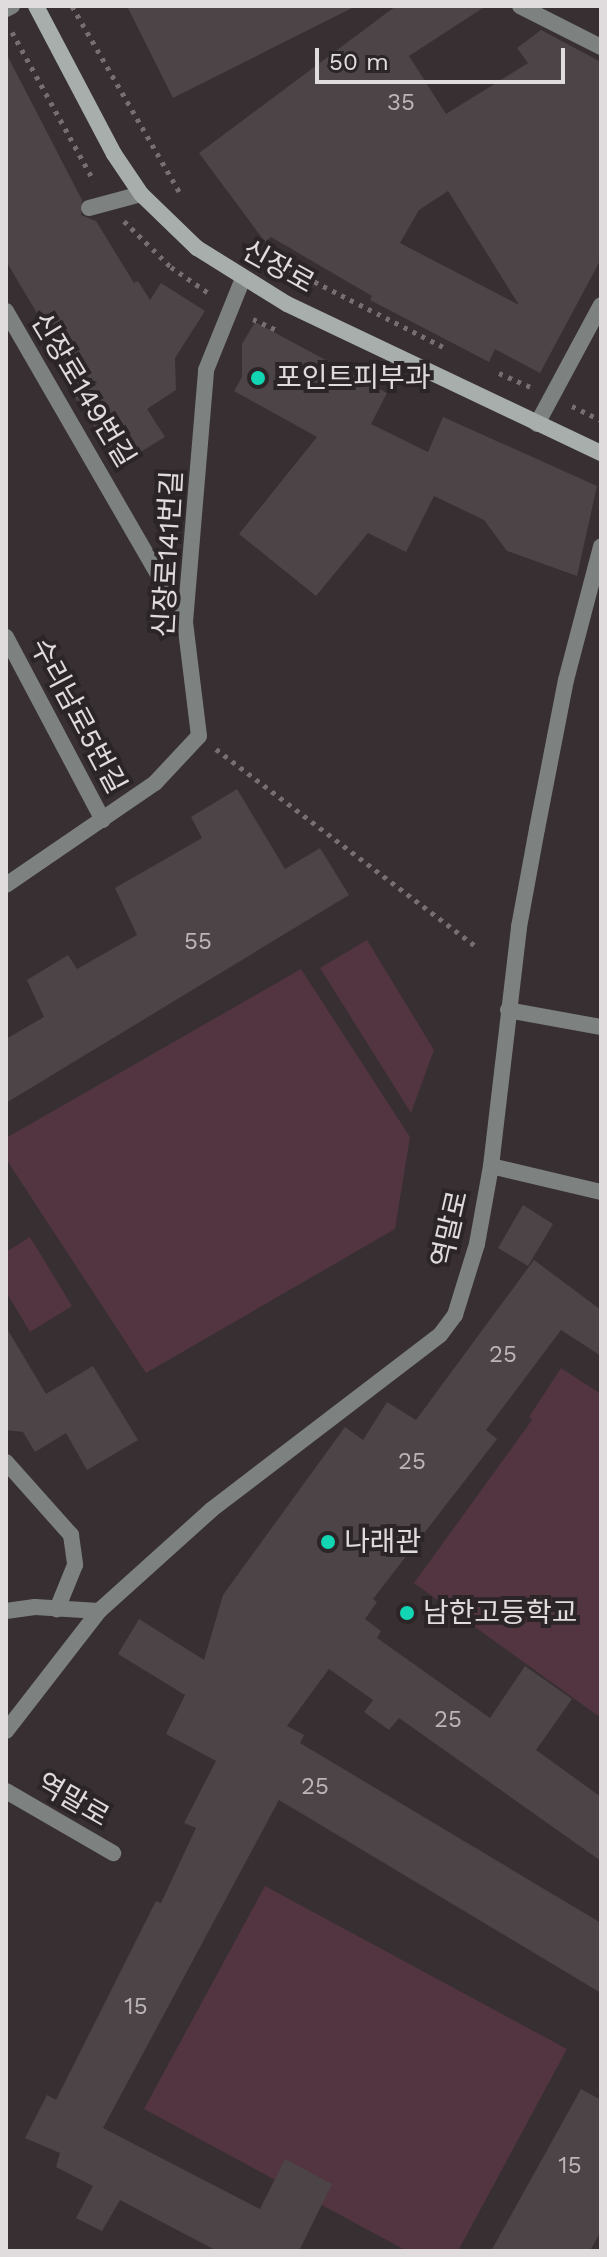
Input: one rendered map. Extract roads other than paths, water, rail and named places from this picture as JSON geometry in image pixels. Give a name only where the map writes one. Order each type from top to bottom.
[{"type":"street","points":[[6,9],[12,6]]},
{"type":"street","name":"신장로","points":[[36,6],[95,120],[141,194],[166,222],[242,281],[601,453]]},
{"type":"street","points":[[520,6],[601,47]]},
{"type":"street","points":[[89,208],[141,194]]},
{"type":"street","name":"신장로141번길","points":[[103,820],[155,783],[199,736],[185,622],[206,370],[242,281]]},
{"type":"street","points":[[537,424],[601,305]]},
{"type":"street","name":"신장로149번길","points":[[6,311],[185,622]]},
{"type":"street","name":"역말로","points":[[6,1731],[99,1611],[211,1510],[440,1335],[455,1315],[477,1244],[491,1166],[508,1010],[566,680],[601,547]]},
{"type":"street","name":"수리남로5번길","points":[[6,637],[103,820]]},
{"type":"street","points":[[6,885],[103,820]]},
{"type":"street","points":[[508,1010],[601,1027]]},
{"type":"street","points":[[491,1166],[601,1192]]},
{"type":"street","points":[[6,1462],[71,1535],[75,1565],[57,1609]]},
{"type":"street","points":[[6,1611],[99,1611]]},
{"type":"street","name":"역말로","points":[[6,1791],[113,1853]]},
{"type":"place","name":"포인트피부과","points":[[258,378]]},
{"type":"place","name":"나래관","points":[[328,1542]]},
{"type":"place","name":"남한고등학교","points":[[407,1613]]}]
